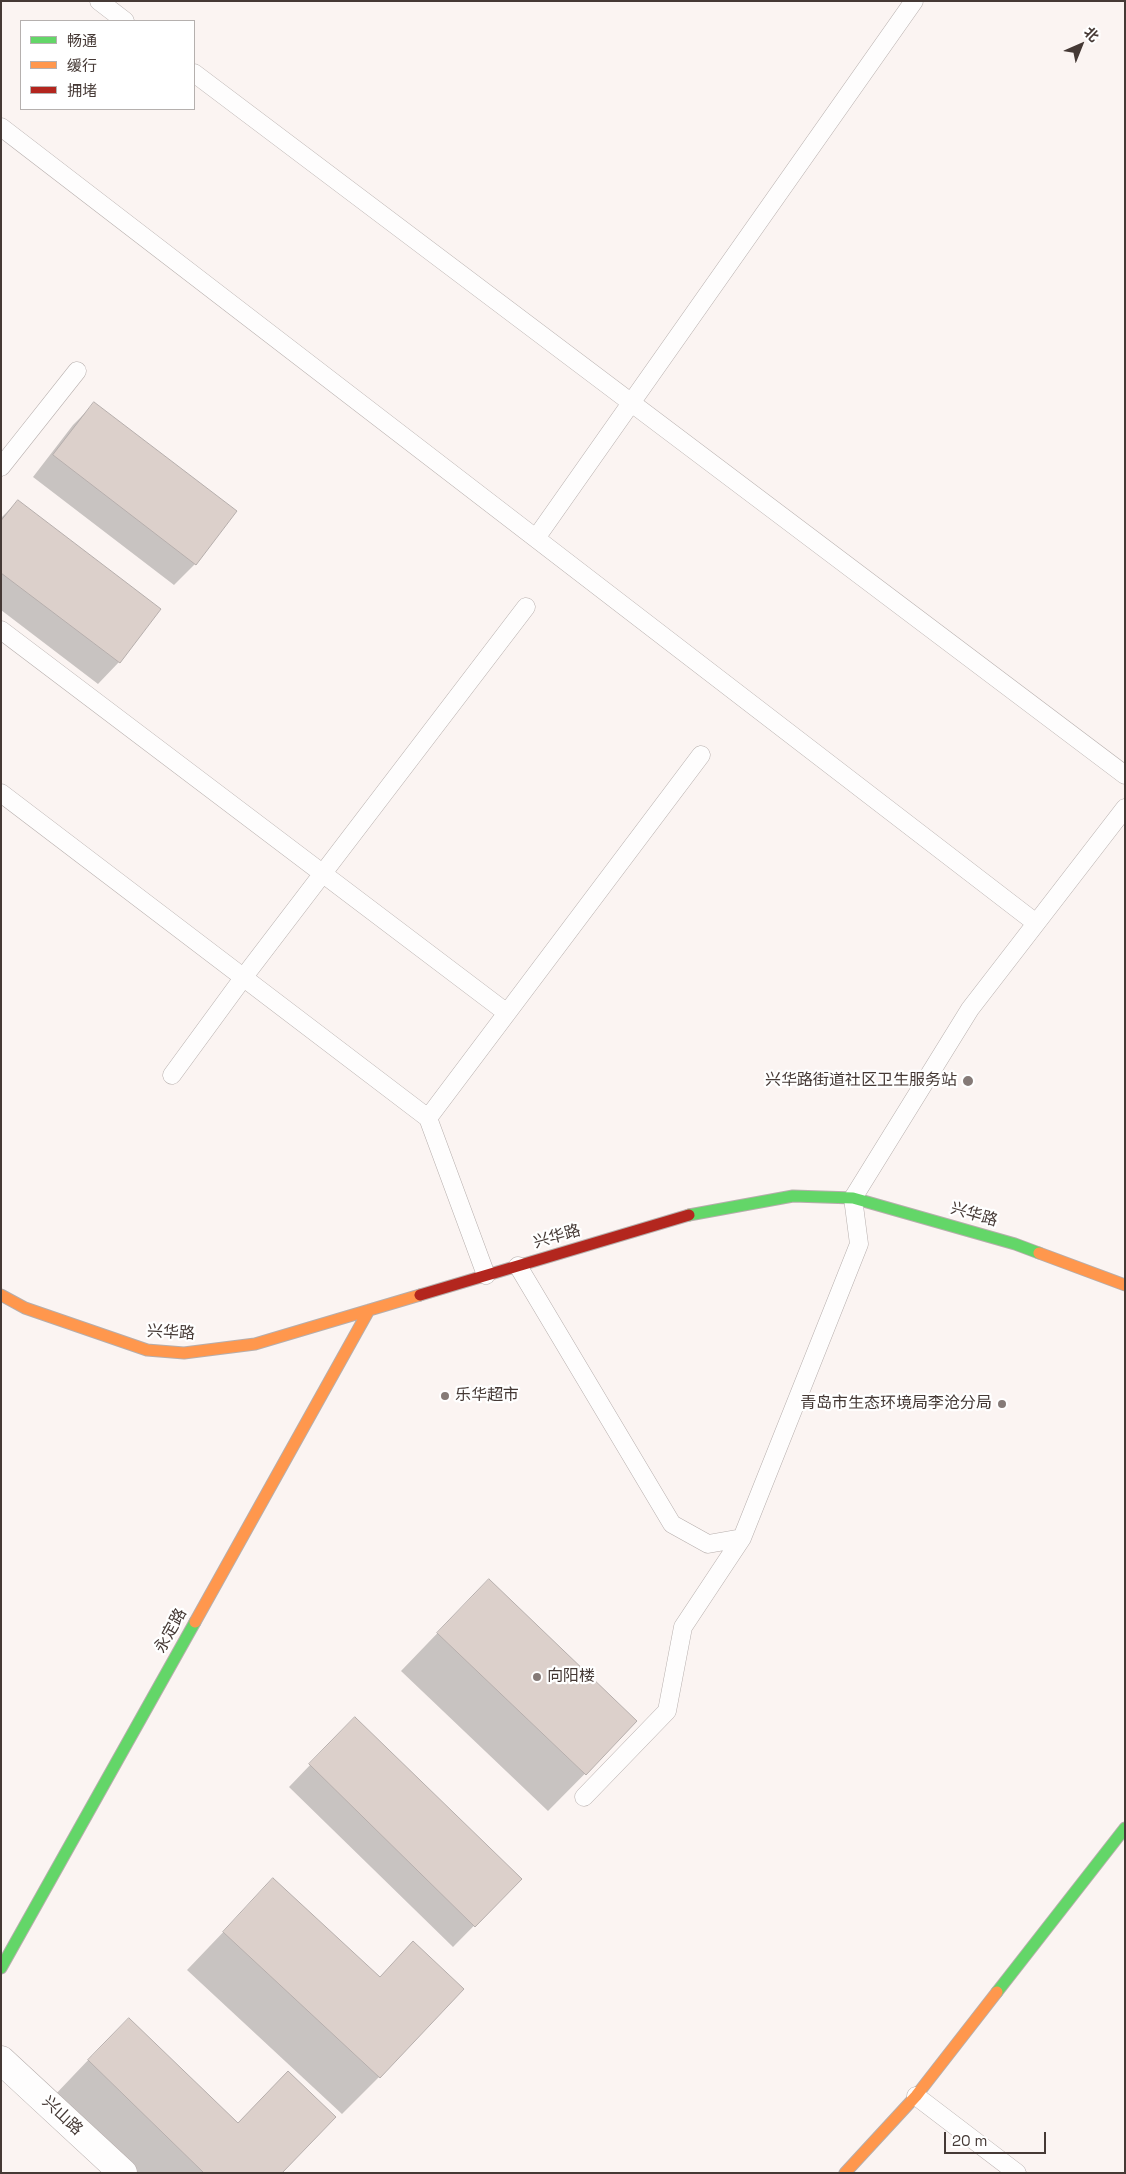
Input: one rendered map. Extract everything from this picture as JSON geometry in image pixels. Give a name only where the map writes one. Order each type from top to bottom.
[{"type":"street","name":"兴华路","points":[[1,1295],[25,1308],[147,1350],[184,1353],[255,1344],[685,1216],[793,1196],[853,1198],[1015,1244],[1125,1285]]},
{"type":"street","name":"永定路","points":[[1,1968],[369,1310]]},
{"type":"street","points":[[845,2173],[916,2096],[1125,1828]]},
{"type":"street","name":"兴山路","points":[[1,2060],[124,2173]]},
{"type":"lane","points":[[99,1],[124,20]]},
{"type":"lane","points":[[536,538],[914,1]]},
{"type":"lane","points":[[195,74],[1125,775]]},
{"type":"lane","points":[[1,127],[1036,923]]},
{"type":"lane","points":[[1,468],[77,371]]},
{"type":"lane","points":[[172,1075],[243,978],[526,607]]},
{"type":"lane","points":[[1,630],[507,1013]]},
{"type":"lane","points":[[428,1118],[701,755]]},
{"type":"lane","points":[[1,793],[428,1118],[486,1275]]},
{"type":"lane","points":[[584,1797],[667,1711],[683,1627],[742,1538],[859,1244],[853,1198],[970,1009],[1125,808]]},
{"type":"lane","points":[[518,1266],[672,1524],[708,1544],[742,1538]]},
{"type":"lane","points":[[916,2096],[1017,2173]]},
{"type":"building","points":[[94,402],[237,511],[196,565],[53,455]]},
{"type":"building","points":[[18,500],[161,609],[120,663],[1,573],[1,521]]},
{"type":"building","name":"向阳楼","points":[[489,1579],[637,1721],[586,1775],[437,1633]]},
{"type":"building","points":[[355,1717],[522,1879],[475,1927],[309,1764]]},
{"type":"building","points":[[273,1878],[380,1977],[413,1941],[464,1989],[380,2078],[223,1932]]},
{"type":"building","points":[[129,2018],[238,2123],[288,2071],[336,2117],[282,2173],[204,2173],[88,2060]]},
{"type":"traffic: fast","points":[[689,1215],[793,1196],[853,1198],[1015,1244],[1039,1253]]},
{"type":"traffic: fast","points":[[1,1968],[195,1622]]},
{"type":"traffic: fast","points":[[997,1992],[1125,1828]]},
{"type":"traffic: slow","points":[[1039,1253],[1125,1285]]},
{"type":"traffic: slow","points":[[1,1295],[25,1308],[147,1350],[184,1353],[255,1344],[420,1295]]},
{"type":"traffic: slow","points":[[195,1622],[369,1310]]},
{"type":"traffic: slow","points":[[845,2173],[916,2096],[997,1992]]},
{"type":"traffic: jam","points":[[420,1295],[689,1215]]},
{"type":"place","name":"兴华路街道社区卫生服务站","points":[[968,1081]]},
{"type":"place","name":"乐华超市","points":[[445,1396]]},
{"type":"place","name":"青岛市生态环境局李沧分局","points":[[1002,1404]]},
{"type":"place","name":"向阳楼","points":[[537,1677]]}]
